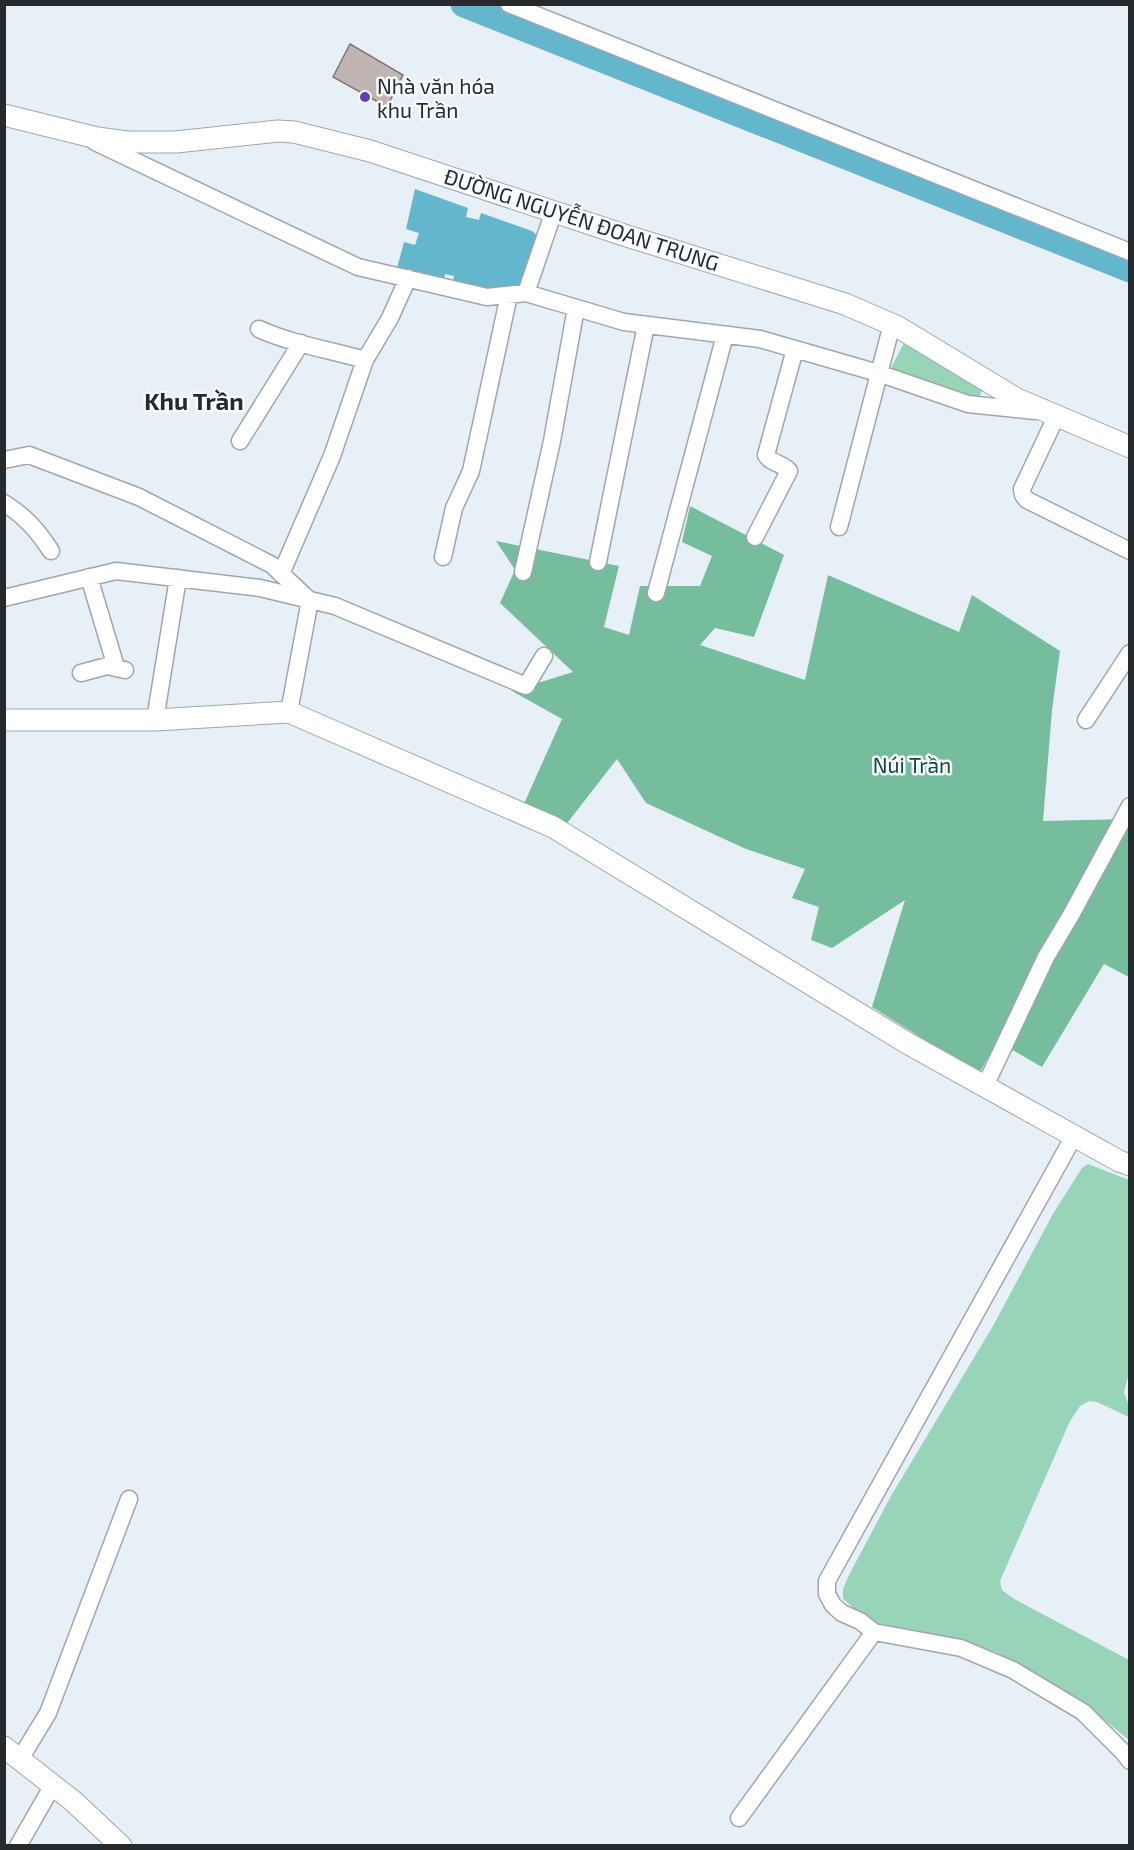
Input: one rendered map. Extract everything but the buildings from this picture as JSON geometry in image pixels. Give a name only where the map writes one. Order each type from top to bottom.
[{"type":"street","points":[[508,4],[1130,252]]},
{"type":"street","name":"ĐƯỜNG NGUYỄN ĐOAN TRUNG","points":[[4,115],[109,141],[159,144],[264,131],[294,132],[370,151],[627,236],[845,304],[891,324],[1017,399],[1130,447]]},
{"type":"street","points":[[78,134],[358,267],[487,297],[526,293],[624,322],[760,339],[878,373],[968,404],[1050,414],[1022,489],[1023,495],[1028,500],[1130,551]]},
{"type":"street","points":[[526,293],[554,211]]},
{"type":"street","points":[[281,574],[332,456],[365,360],[390,318],[408,278]]},
{"type":"street","points":[[443,557],[454,508],[471,471],[509,295]]},
{"type":"street","points":[[523,572],[543,489],[576,308]]},
{"type":"street","points":[[839,527],[891,324]]},
{"type":"street","points":[[598,562],[646,325]]},
{"type":"street","points":[[259,329],[283,340],[365,360]]},
{"type":"street","points":[[656,593],[725,335]]},
{"type":"street","points":[[240,441],[301,343]]},
{"type":"street","points":[[755,537],[789,471],[766,455],[795,349]]},
{"type":"street","points":[[4,460],[29,455],[139,497],[272,565],[310,600]]},
{"type":"street","points":[[4,503],[34,526],[51,551]]},
{"type":"street","points":[[4,598],[116,571],[260,588],[335,606],[526,686],[544,656]]},
{"type":"street","points":[[81,673],[106,666],[121,669],[89,577]]},
{"type":"street","points":[[156,720],[178,578]]},
{"type":"street","points":[[289,712],[310,600]]},
{"type":"street","points":[[1086,720],[1130,653]]},
{"type":"street","points":[[4,720],[156,720],[289,712],[553,827],[907,1043],[1130,1165]]},
{"type":"street","points":[[985,1086],[1046,957],[1130,806]]},
{"type":"street","points":[[1074,1136],[827,1581],[827,1594],[833,1605],[842,1613],[860,1621],[874,1632],[961,1648],[1013,1670],[1083,1712],[1124,1752],[1130,1761]]},
{"type":"street","points":[[121,1845],[53,1785],[12,1753],[48,1713],[129,1499]]},
{"type":"street","points":[[739,1818],[874,1632]]},
{"type":"street","points":[[18,1845],[53,1785]]},
{"type":"green space","points":[[905,341],[983,389],[977,401],[890,370]]},
{"type":"green space","name":"Núi Trần","points":[[690,506],[784,555],[754,637],[715,628],[700,645],[805,680],[828,575],[959,632],[972,595],[1060,651],[1052,710],[1043,821],[1129,819],[1129,977],[1104,964],[1042,1067],[997,1041],[979,1074],[872,1007],[905,900],[832,948],[811,940],[819,907],[792,898],[805,869],[746,849],[646,803],[617,759],[554,840],[518,817],[562,719],[512,691],[573,672],[500,603],[515,570],[496,541],[619,566],[604,627],[629,635],[640,586],[700,586],[712,556],[682,542]]},
{"type":"green space","points":[[1088,1164],[1129,1180],[1130,1369],[1124,1392],[1129,1406],[1129,1417],[1097,1402],[1089,1401],[1080,1406],[1070,1421],[1000,1581],[1002,1590],[1014,1599],[1129,1660],[1129,1740],[1059,1689],[996,1652],[960,1641],[883,1625],[867,1619],[843,1599],[843,1589],[848,1577],[891,1496],[993,1326],[1054,1212],[1082,1168]]},
{"type":"water","points":[[415,189],[468,208],[466,217],[479,220],[481,213],[532,231],[538,236],[519,288],[494,289],[453,282],[454,276],[445,274],[444,279],[397,268],[404,242],[415,245],[419,233],[406,229]]},
{"type":"waterway","points":[[464,4],[1130,269]]},
{"type":"place","name":"Nhà văn hóa khu Trần","points":[[365,97]]},
{"type":"district","name":"Khu Trần","points":[[194,400]]}]
